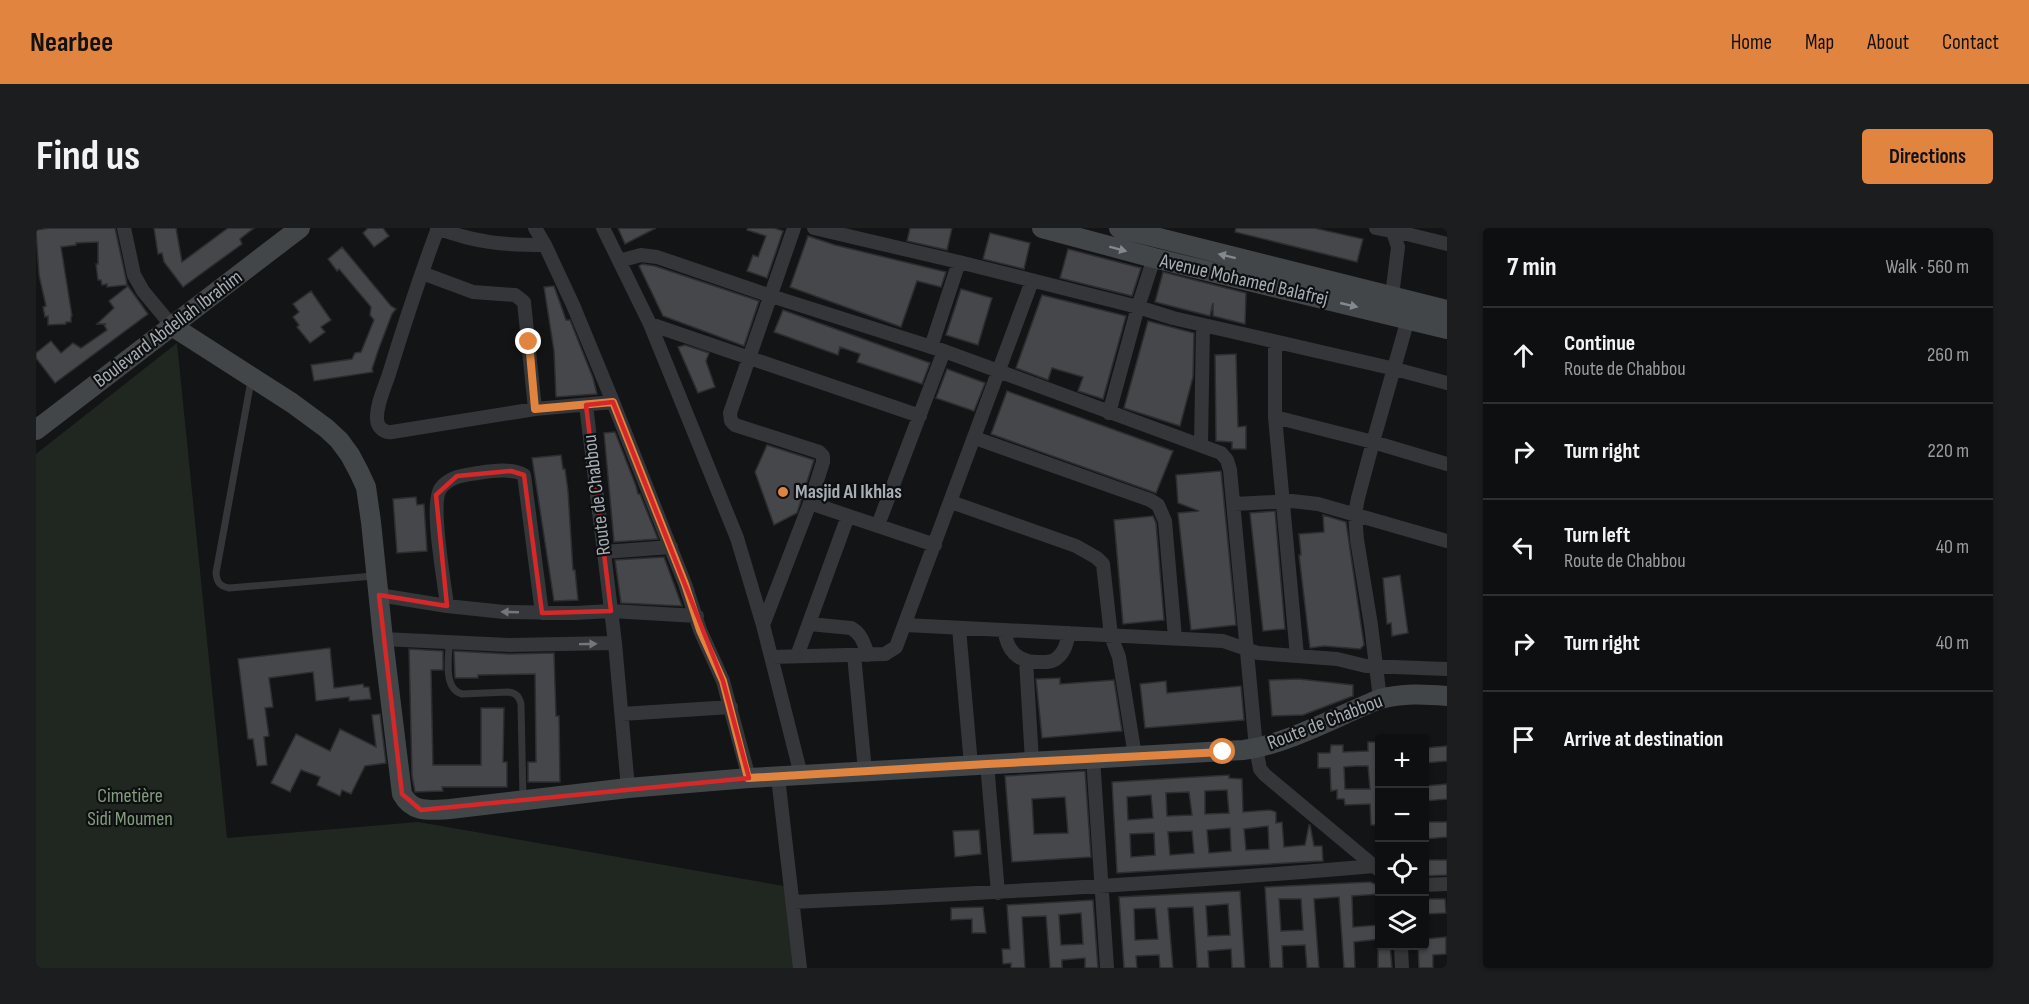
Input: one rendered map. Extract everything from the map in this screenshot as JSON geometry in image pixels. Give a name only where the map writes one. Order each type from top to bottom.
[{"type":"street","points":[[124,228],[134,275],[143,291],[172,326],[326,428],[350,455],[366,488],[383,639],[508,645],[615,644]]},
{"type":"street","name":"Boulevard Abdellah Ibrahim","points":[[36,430],[300,228]]},
{"type":"street","points":[[545,245],[492,243],[460,236],[438,228],[379,409],[377,423],[381,429],[392,432],[535,409],[613,402]]},
{"type":"street","points":[[535,228],[573,305],[697,616],[700,630],[714,658],[731,706],[748,778]]},
{"type":"street","points":[[603,228],[650,324],[737,538],[763,625],[801,775]]},
{"type":"street","points":[[763,625],[810,503],[823,462],[821,454],[735,425],[731,421],[730,413],[794,228]]},
{"type":"street","points":[[814,228],[851,232],[1173,318],[1447,383]]},
{"type":"street","name":"Avenue Mohamed Balafrej","points":[[1041,228],[1076,232],[1154,258],[1397,310],[1447,310]]},
{"type":"street","name":"Avenue Mohamed Balafrej","points":[[1119,228],[1261,265],[1447,329]]},
{"type":"street","points":[[1376,228],[1412,231],[1447,244]]},
{"type":"street","points":[[1380,699],[1355,514],[1395,369],[1398,248],[1394,230]]},
{"type":"street","points":[[1398,248],[1412,231]]},
{"type":"street","points":[[620,261],[641,255],[657,257],[937,349],[1221,453],[1227,460],[1230,470],[1256,748],[1260,769],[1375,867]]},
{"type":"street","points":[[1109,413],[1154,258]]},
{"type":"street","points":[[878,525],[920,416],[959,262]]},
{"type":"street","points":[[422,273],[473,292],[515,295],[524,302],[535,409]]},
{"type":"street","points":[[771,657],[868,655],[892,652],[900,640],[1032,281]]},
{"type":"street","points":[[650,324],[920,416]]},
{"type":"street","points":[[1201,445],[1203,325]]},
{"type":"street","points":[[1275,342],[1275,417],[1297,656]]},
{"type":"street","name":"Route de Chabbou","points":[[586,405],[615,644],[628,788]]},
{"type":"street","points":[[1275,417],[1447,464]]},
{"type":"street","points":[[975,438],[1150,500],[1158,505],[1165,521],[1175,638]]},
{"type":"street","points":[[447,606],[436,519],[436,495],[442,486],[457,476],[511,471],[519,472],[524,476],[542,613]]},
{"type":"street","points":[[1234,504],[1282,501],[1318,504],[1447,541]]},
{"type":"street","points":[[951,502],[1062,541],[1096,558],[1103,564],[1111,636],[1119,657],[1135,756]]},
{"type":"street","points":[[810,503],[935,545]]},
{"type":"street","points":[[797,656],[848,516]]},
{"type":"street","points":[[604,552],[670,547]]},
{"type":"street","points":[[378,586],[447,606],[493,611],[542,613],[610,611],[697,616]]},
{"type":"street","points":[[808,624],[851,628],[862,638],[868,655]]},
{"type":"street","points":[[905,625],[1223,641],[1258,653],[1345,660],[1366,666],[1447,669]]},
{"type":"street","points":[[958,628],[998,893]]},
{"type":"street","points":[[1005,630],[1011,650],[1018,658],[1026,661],[1050,662],[1056,659],[1066,646],[1070,633]]},
{"type":"street","name":"Route de Chabbou","points":[[383,639],[402,794],[406,802],[421,810],[450,809],[628,788],[748,778],[1223,752],[1256,748],[1279,741],[1380,699],[1395,695],[1447,696]]},
{"type":"street","points":[[854,655],[865,771]]},
{"type":"street","points":[[1026,661],[1032,761]]},
{"type":"street","points":[[622,714],[731,706]]},
{"type":"street","points":[[1093,758],[1107,968]]},
{"type":"street","points":[[778,777],[800,968]]},
{"type":"street","points":[[793,902],[998,893],[1375,869]]},
{"type":"street","points":[[1429,885],[1447,884]]},
{"type":"street","points":[[1401,950],[1402,968]]},
{"type":"lane","points":[[252,378],[216,573],[217,581],[222,586],[230,588],[378,586]]},
{"type":"lane","points":[[449,642],[451,688],[462,694],[515,693],[519,698],[523,800]]},
{"type":"highlighted area","points":[[613,402],[723,681],[749,778],[421,810],[402,794],[379,595],[447,606],[436,495],[457,476],[511,471],[524,475],[542,613],[611,611],[586,405]]},
{"type":"green space","name":"Cimetière Sidi Moumen","points":[[177,343],[227,838],[418,822],[795,888],[805,968],[36,968],[36,454]]},
{"type":"building","points":[[115,228],[127,285],[107,287],[107,284],[102,285],[101,280],[98,280],[96,264],[98,264],[98,242],[76,243],[76,245],[61,247],[72,316],[71,322],[66,322],[66,324],[48,325],[48,316],[45,317],[43,307],[46,306],[39,275],[36,230]]},
{"type":"building","points":[[154,228],[176,228],[182,262],[228,228],[254,228],[240,239],[242,244],[183,287],[164,262],[162,253],[158,254]]},
{"type":"building","points":[[368,228],[383,228],[389,236],[374,247],[363,233]]},
{"type":"building","points":[[618,228],[656,228],[625,244]]},
{"type":"building","points":[[748,228],[774,228],[783,231],[767,278],[747,271],[753,255],[758,257],[766,236],[747,230]]},
{"type":"building","points":[[910,228],[952,228],[947,250],[907,241]]},
{"type":"building","points":[[1236,228],[1314,228],[1363,239],[1357,262],[1235,232]]},
{"type":"building","points":[[990,233],[1030,243],[1024,269],[983,259]]},
{"type":"building","points":[[808,236],[835,245],[946,272],[941,287],[917,281],[901,327],[790,287]]},
{"type":"building","points":[[342,247],[391,306],[396,309],[379,348],[373,372],[314,381],[311,365],[352,359],[355,353],[361,352],[374,320],[370,315],[371,307],[328,259]]},
{"type":"building","points":[[1068,249],[1141,268],[1132,296],[1060,278]]},
{"type":"building","points":[[642,264],[655,266],[759,301],[744,346],[663,316],[639,266]]},
{"type":"building","points":[[1163,272],[1246,293],[1245,324],[1213,316],[1213,303],[1210,316],[1155,302]]},
{"type":"building","points":[[128,286],[148,314],[55,383],[36,358],[36,353],[51,341],[61,353],[73,343],[81,348],[107,330],[104,325],[106,324],[97,324],[114,308],[109,301]]},
{"type":"building","points":[[554,286],[566,320],[570,320],[597,394],[556,397],[554,351],[544,287]]},
{"type":"building","points":[[961,289],[992,298],[978,345],[946,335]]},
{"type":"building","points":[[311,291],[331,320],[321,327],[325,332],[310,343],[297,327],[299,325],[293,317],[299,312],[293,304]]},
{"type":"building","points":[[1042,295],[1126,316],[1103,399],[1078,391],[1083,377],[1052,368],[1048,380],[1016,368]]},
{"type":"building","points":[[783,310],[930,363],[922,384],[857,362],[860,354],[840,347],[838,355],[774,332]]},
{"type":"building","points":[[1148,321],[1194,333],[1193,377],[1180,426],[1124,408]]},
{"type":"building","points":[[685,345],[709,353],[706,361],[715,387],[698,393],[678,347]]},
{"type":"building","points":[[1236,354],[1238,427],[1246,426],[1246,449],[1232,449],[1232,442],[1216,441],[1215,355]]},
{"type":"building","points":[[947,369],[985,383],[974,411],[936,398]]},
{"type":"building","points":[[1007,391],[1173,451],[1156,493],[991,434]]},
{"type":"building","points":[[615,432],[658,539],[614,542],[604,433]]},
{"type":"building","name":"Masjid Al Ikhlas","points":[[767,445],[814,460],[797,513],[774,525],[755,472]]},
{"type":"building","points":[[561,455],[568,491],[573,570],[575,570],[578,600],[554,601],[532,458]]},
{"type":"building","points":[[1221,471],[1236,625],[1191,630],[1178,513],[1199,511],[1178,503],[1176,475]]},
{"type":"building","points":[[416,497],[417,505],[424,504],[427,551],[397,553],[393,499]]},
{"type":"building","points":[[1275,511],[1285,629],[1263,631],[1250,513]]},
{"type":"building","points":[[1323,515],[1346,522],[1364,645],[1360,649],[1324,646],[1310,648],[1299,555],[1301,555],[1299,534],[1324,532]]},
{"type":"building","points":[[1153,516],[1156,523],[1164,620],[1123,624],[1114,520]]},
{"type":"building","points":[[664,557],[682,606],[621,603],[615,560]]},
{"type":"building","points":[[1400,575],[1408,633],[1392,636],[1391,623],[1387,624],[1383,578]]},
{"type":"building","points":[[330,648],[334,688],[363,684],[364,687],[369,687],[371,699],[349,701],[349,697],[316,701],[313,672],[269,678],[273,707],[265,708],[269,736],[264,737],[267,765],[257,766],[253,739],[248,739],[238,659]]},
{"type":"building","points":[[409,649],[443,651],[443,670],[431,670],[433,765],[481,765],[481,708],[504,708],[503,762],[507,762],[507,787],[442,787],[443,791],[415,792],[412,776]]},
{"type":"building","points":[[454,651],[509,654],[554,653],[556,716],[559,716],[560,782],[528,782],[528,762],[536,762],[535,674],[478,675],[478,678],[455,678]]},
{"type":"building","points":[[1060,678],[1060,684],[1114,680],[1122,731],[1042,738],[1036,679]]},
{"type":"building","points":[[1299,679],[1353,685],[1353,696],[1303,715],[1272,716],[1269,680]]},
{"type":"building","points":[[1166,681],[1167,693],[1241,686],[1244,720],[1145,728],[1140,684]]},
{"type":"building","points":[[380,714],[386,763],[365,766],[351,794],[342,790],[340,796],[317,785],[320,777],[301,770],[290,792],[271,783],[296,734],[330,751],[340,729],[376,747],[372,715]]},
{"type":"building","points":[[1368,742],[1375,742],[1375,825],[1371,825],[1370,804],[1345,805],[1344,799],[1337,799],[1337,790],[1331,791],[1330,768],[1318,768],[1318,753],[1330,753],[1331,745],[1343,745],[1343,752],[1368,751]],"holes":[[[1368,766],[1370,789],[1345,789],[1344,767]]]},
{"type":"building","points":[[1447,746],[1447,761],[1429,763],[1429,748]]},
{"type":"building","points":[[1085,771],[1091,857],[1012,862],[1005,776]],"holes":[[[1065,797],[1068,833],[1034,834],[1032,799]]]},
{"type":"building","points":[[1229,775],[1229,778],[1242,779],[1243,812],[1270,810],[1276,812],[1276,823],[1282,822],[1284,847],[1305,845],[1310,825],[1314,846],[1322,846],[1323,861],[1117,873],[1112,782]],"holes":[[[1227,790],[1229,813],[1205,814],[1205,791]],[[1189,792],[1192,815],[1167,816],[1166,793]],[[1151,795],[1153,818],[1128,820],[1127,797]],[[1268,826],[1269,849],[1246,850],[1244,829]],[[1230,828],[1231,851],[1209,853],[1207,830]],[[1192,831],[1194,853],[1170,855],[1168,832]],[[1154,833],[1155,855],[1131,857],[1130,834]]]},
{"type":"building","points":[[1447,784],[1447,799],[1429,801],[1429,786]]},
{"type":"building","points":[[1429,822],[1447,822],[1447,837],[1429,839]]},
{"type":"building","points":[[979,830],[981,854],[955,857],[953,831]]},
{"type":"building","points":[[1429,860],[1447,860],[1447,875],[1429,876]]},
{"type":"building","points":[[1370,882],[1375,884],[1375,894],[1352,896],[1353,927],[1375,925],[1375,940],[1354,942],[1355,968],[1344,968],[1339,897],[1314,899],[1319,968],[1307,968],[1305,945],[1282,946],[1283,968],[1270,968],[1265,887]],"holes":[[[1279,899],[1301,899],[1303,930],[1281,931]]]},
{"type":"building","points":[[1240,891],[1245,968],[1232,968],[1231,949],[1208,951],[1209,968],[1197,968],[1193,907],[1168,908],[1173,968],[1160,968],[1159,955],[1136,956],[1137,968],[1124,968],[1119,897]],"holes":[[[1228,904],[1230,935],[1208,936],[1206,906]],[[1155,908],[1158,939],[1135,940],[1134,909]]]},
{"type":"building","points":[[1429,899],[1445,899],[1446,913],[1429,914]]},
{"type":"building","points":[[1093,900],[1098,968],[1085,968],[1085,958],[1062,960],[1062,968],[1050,968],[1046,916],[1022,917],[1025,968],[1011,968],[1011,963],[1003,964],[1002,949],[1010,949],[1007,905]],"holes":[[[1081,913],[1083,944],[1061,945],[1059,915]]]},
{"type":"building","points":[[983,907],[986,933],[972,933],[972,919],[951,920],[951,908]]},
{"type":"building","points":[[1446,937],[1446,954],[1433,955],[1433,968],[1419,968],[1418,950],[1429,950],[1429,939]]},
{"type":"building","points":[[1378,950],[1390,950],[1392,968],[1378,968]]},
{"type":"place","name":"Masjid Al Ikhlas","points":[[783,492]]},
{"type":"route","points":[[529,342],[535,409],[613,402],[685,584],[700,630],[723,681],[748,778],[1223,752]]}]
